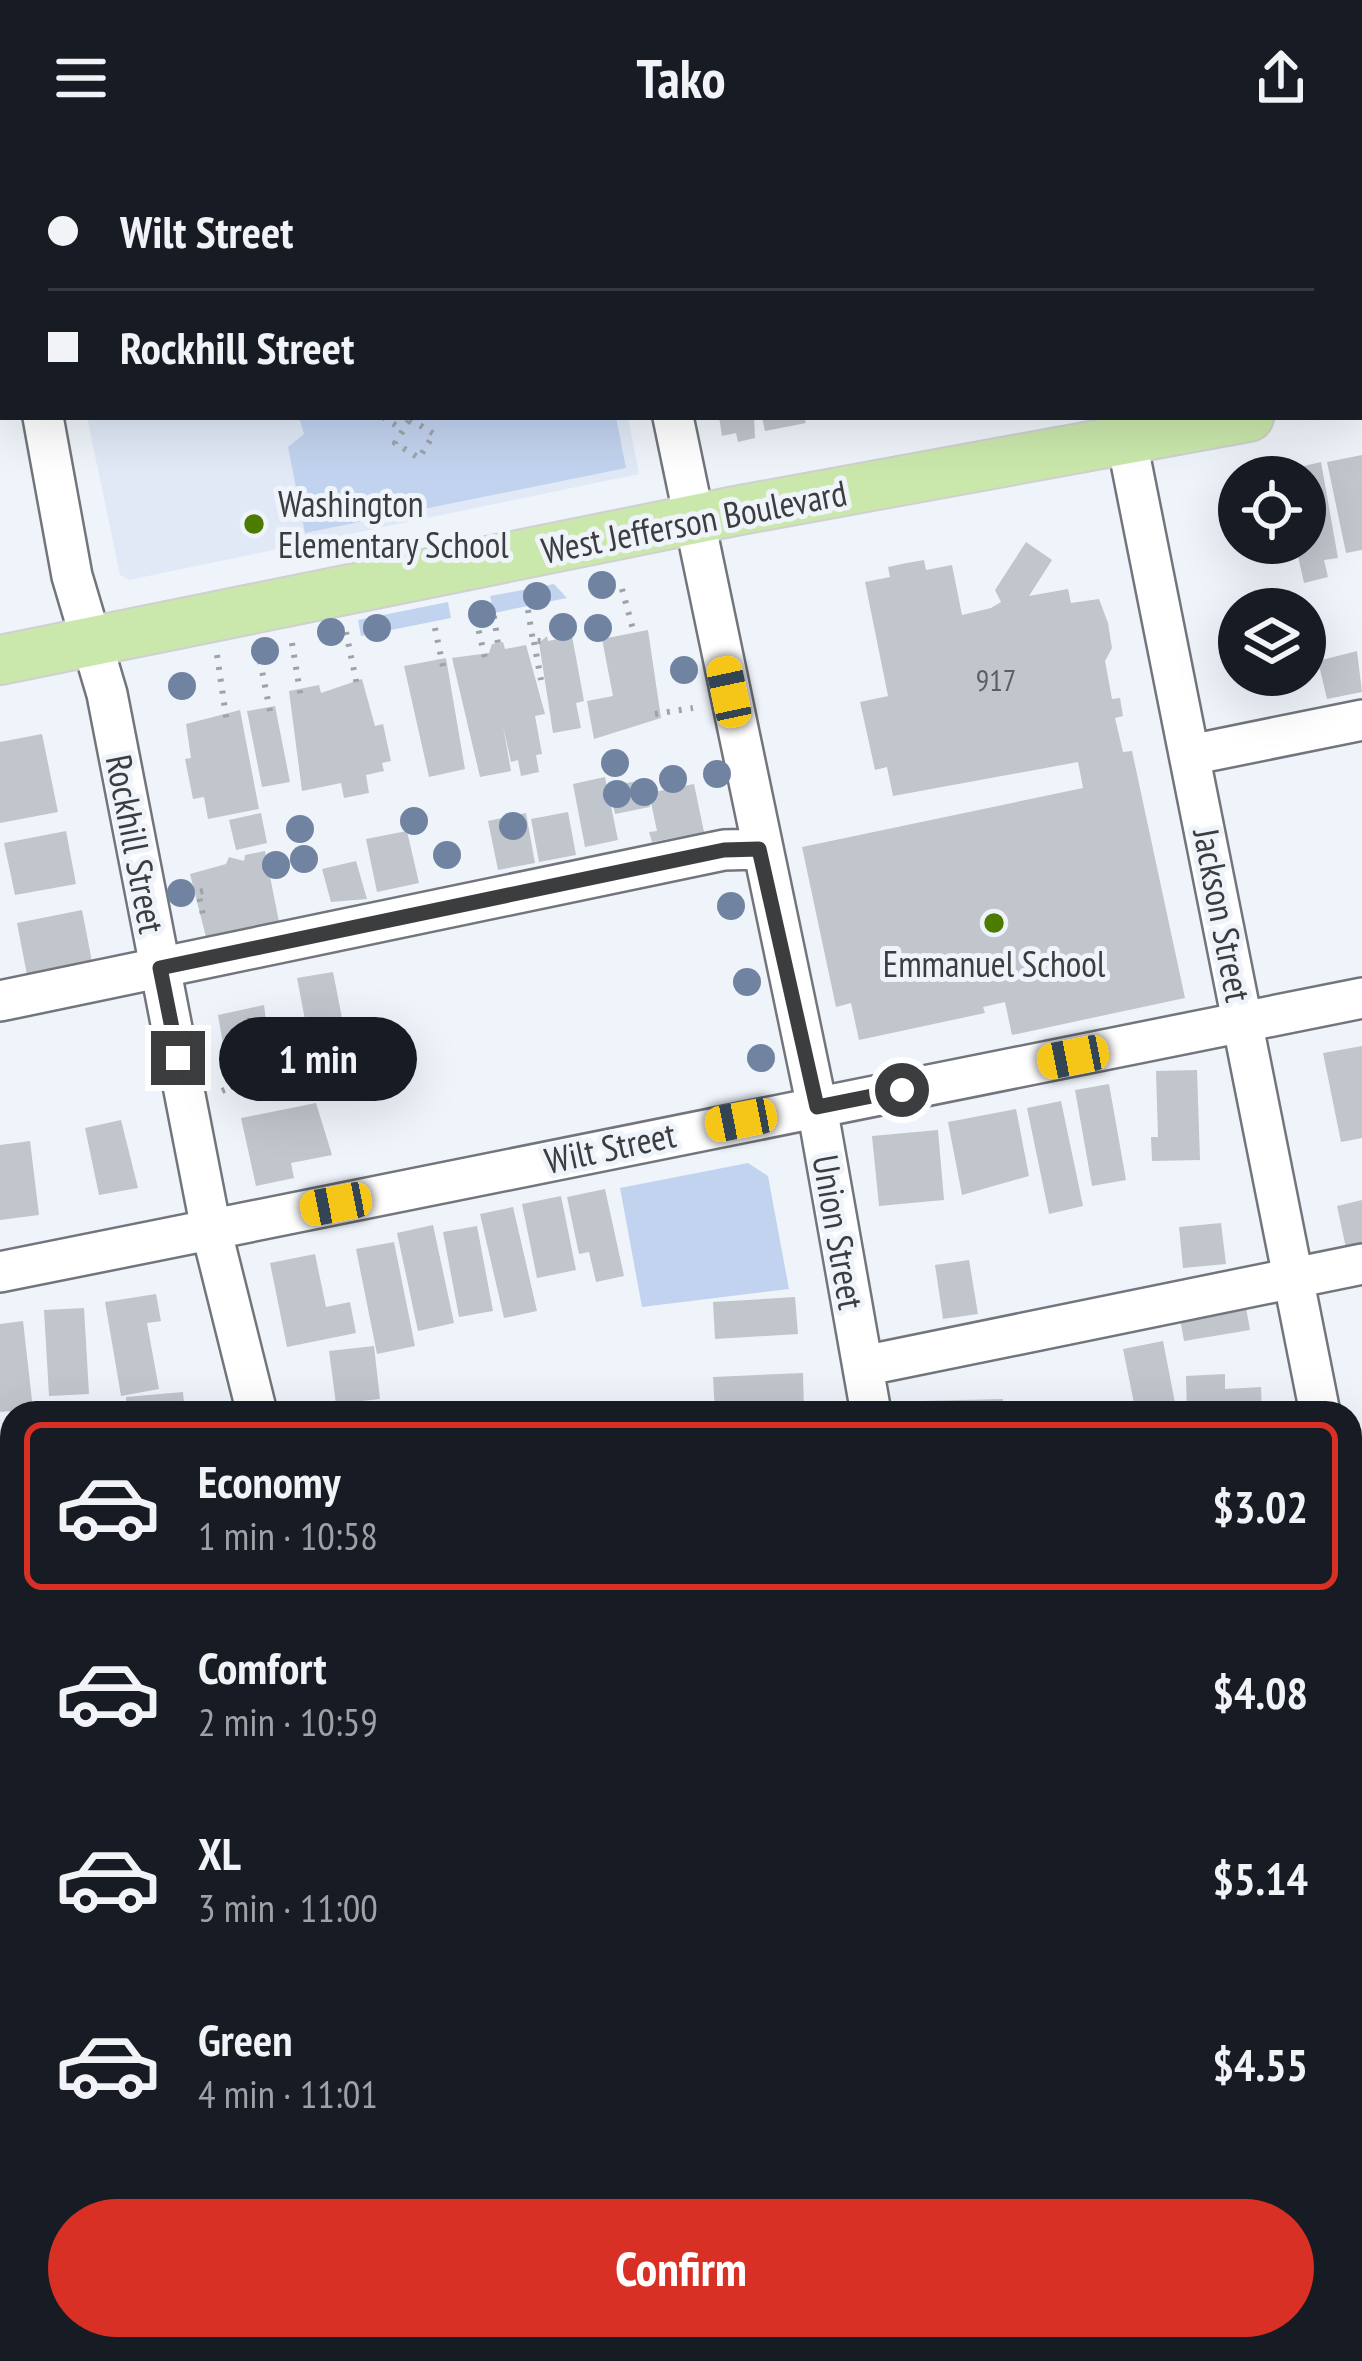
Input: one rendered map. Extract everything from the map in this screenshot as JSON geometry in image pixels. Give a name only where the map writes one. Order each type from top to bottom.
[{"type":"main road","name":"West Jefferson Boulevard","points":[[0,660],[1124,430],[1220,420]]},
{"type":"street","name":"Rockhill Street","points":[[44,420],[72,576],[92,643],[211,1229],[254,1401]]},
{"type":"street","name":"Union Street","points":[[674,420],[759,849],[817,1107],[869,1401]]},
{"type":"street","name":"Jackson Street","points":[[1124,430],[1318,1401]]},
{"type":"street","points":[[1190,755],[1362,720]]},
{"type":"street","points":[[0,1001],[724,850],[759,849]]},
{"type":"street","name":"Wilt Street","points":[[0,1272],[1362,998]]},
{"type":"street","points":[[863,1366],[1362,1264]]},
{"type":"path","points":[[388,420],[403,430]]},
{"type":"path","points":[[409,420],[394,443],[418,458],[434,434],[412,420]]},
{"type":"path","points":[[422,427],[427,420]]},
{"type":"path","points":[[622,589],[634,633]]},
{"type":"path","points":[[528,610],[541,680]]},
{"type":"path","points":[[494,616],[500,651]]},
{"type":"path","points":[[476,620],[486,662]]},
{"type":"path","points":[[435,628],[444,671]]},
{"type":"path","points":[[533,641],[545,641]]},
{"type":"path","points":[[349,645],[357,685]]},
{"type":"path","points":[[294,655],[301,698]]},
{"type":"path","points":[[260,661],[271,716]]},
{"type":"path","points":[[219,671],[227,723]]},
{"type":"path","points":[[655,714],[697,707]]},
{"type":"path","points":[[203,891],[206,932]]},
{"type":"path","points":[[186,904],[203,913]]},
{"type":"shaded area","name":"Washington Elementary School","points":[[88,420],[629,420],[639,474],[129,580],[120,575]]},
{"type":"shaded area","points":[[300,420],[617,420],[626,468],[305,533],[288,447],[304,434]]},
{"type":"shaded area","points":[[554,584],[567,598],[494,613],[490,596]]},
{"type":"shaded area","points":[[448,602],[451,618],[361,636],[358,620]]},
{"type":"shaded area","points":[[748,1163],[768,1176],[789,1289],[642,1307],[620,1188]]},
{"type":"building","points":[[719,420],[754,420],[755,438],[738,442],[736,433],[722,436]]},
{"type":"building","points":[[763,420],[806,423],[765,431]]},
{"type":"building","points":[[1362,455],[1362,550],[1346,553],[1327,462]]},
{"type":"building","points":[[1326,490],[1338,558],[1326,560]]},
{"type":"building","name":"Emmanuel School","points":[[1026,542],[1052,560],[1029,596],[1068,589],[1071,603],[1099,599],[1108,623],[1112,648],[1105,661],[1112,699],[1120,698],[1123,716],[1115,718],[1123,752],[1132,751],[1185,998],[1012,1035],[1005,1002],[983,1007],[985,1013],[859,1040],[851,1003],[836,1007],[802,847],[1083,788],[1078,762],[893,796],[887,767],[875,770],[860,702],[888,696],[865,582],[890,577],[888,567],[907,563],[924,560],[926,570],[952,565],[962,615],[991,608],[1001,602],[995,590]]},
{"type":"building","points":[[1300,564],[1325,564],[1328,577],[1304,583]]},
{"type":"building","points":[[648,630],[661,718],[594,739],[587,701],[613,696],[602,639]]},
{"type":"building","points":[[547,636],[548,641],[572,636],[584,701],[576,703],[581,728],[553,733],[539,643]]},
{"type":"building","points":[[503,642],[505,649],[526,645],[545,714],[535,716],[542,754],[536,755],[539,772],[521,776],[518,760],[511,762],[503,726],[511,771],[480,777],[452,658],[489,653],[492,644]]},
{"type":"building","points":[[1357,651],[1362,692],[1327,699],[1326,659]]},
{"type":"building","points":[[446,658],[465,769],[429,777],[404,666]]},
{"type":"building","points":[[362,679],[375,726],[383,724],[391,761],[382,763],[384,771],[366,775],[369,793],[344,798],[341,783],[302,791],[289,691],[319,685],[321,693]]},
{"type":"building","points":[[275,706],[290,782],[262,787],[247,711]]},
{"type":"building","points":[[240,710],[259,809],[208,819],[204,797],[193,799],[185,759],[191,758],[186,724]]},
{"type":"building","points":[[42,734],[58,812],[0,823],[0,742]]},
{"type":"building","points":[[605,777],[618,840],[585,847],[573,784]]},
{"type":"building","points":[[644,780],[650,807],[615,814],[609,786]]},
{"type":"building","points":[[694,784],[704,832],[652,842],[649,832],[657,831],[649,793]]},
{"type":"building","points":[[568,812],[576,855],[539,862],[531,819]]},
{"type":"building","points":[[261,813],[267,843],[236,850],[229,820]]},
{"type":"building","points":[[526,813],[535,863],[498,870],[488,821]]},
{"type":"building","points":[[66,831],[76,884],[15,895],[4,843]]},
{"type":"building","points":[[407,831],[419,883],[377,892],[366,839]]},
{"type":"building","points":[[265,851],[280,927],[207,941],[190,874],[226,864],[229,857],[244,861],[245,855]]},
{"type":"building","points":[[356,861],[367,899],[331,902],[322,869]]},
{"type":"building","points":[[82,910],[92,962],[27,975],[17,923]]},
{"type":"building","points":[[333,972],[343,1023],[307,1030],[297,978]]},
{"type":"building","points":[[264,1005],[274,1081],[231,1090],[218,1015]]},
{"type":"building","points":[[1362,1046],[1362,1138],[1341,1142],[1323,1053]]},
{"type":"building","points":[[1197,1070],[1200,1160],[1152,1161],[1151,1137],[1158,1137],[1156,1071]]},
{"type":"building","points":[[1109,1084],[1126,1180],[1092,1186],[1075,1090]]},
{"type":"building","points":[[1061,1101],[1083,1206],[1049,1214],[1027,1108]]},
{"type":"building","points":[[316,1103],[332,1155],[291,1163],[294,1178],[256,1186],[241,1118]]},
{"type":"building","points":[[1016,1109],[1029,1176],[962,1195],[948,1122]]},
{"type":"building","points":[[121,1120],[138,1188],[99,1195],[85,1128]]},
{"type":"building","points":[[938,1130],[944,1200],[879,1206],[872,1136]]},
{"type":"building","points":[[30,1141],[39,1215],[0,1220],[0,1145]]},
{"type":"building","points":[[605,1189],[624,1276],[596,1282],[589,1252],[579,1254],[567,1197]]},
{"type":"building","points":[[561,1196],[576,1270],[537,1278],[522,1204]]},
{"type":"building","points":[[1362,1200],[1362,1249],[1347,1253],[1337,1206]]},
{"type":"building","points":[[513,1207],[537,1311],[504,1318],[480,1214]]},
{"type":"building","points":[[1221,1223],[1226,1264],[1183,1268],[1179,1227]]},
{"type":"building","points":[[433,1225],[454,1323],[418,1331],[397,1233]]},
{"type":"building","points":[[477,1226],[493,1311],[459,1317],[443,1232]]},
{"type":"building","points":[[394,1242],[415,1346],[377,1354],[356,1249]]},
{"type":"building","points":[[315,1254],[326,1307],[350,1302],[356,1333],[287,1347],[270,1263]]},
{"type":"building","points":[[969,1260],[978,1314],[943,1319],[935,1265]]},
{"type":"building","points":[[156,1294],[161,1321],[147,1323],[159,1389],[121,1396],[105,1302]]},
{"type":"building","points":[[1244,1296],[1250,1330],[1184,1341],[1178,1307]]},
{"type":"building","points":[[795,1297],[798,1334],[715,1339],[713,1302]]},
{"type":"building","points":[[84,1308],[89,1394],[49,1396],[44,1310]]},
{"type":"building","points":[[23,1321],[32,1401],[0,1401],[0,1324]]},
{"type":"building","points":[[1163,1341],[1175,1401],[1134,1401],[1123,1349]]},
{"type":"building","points":[[374,1346],[380,1399],[336,1401],[329,1351]]},
{"type":"building","points":[[803,1373],[804,1401],[714,1401],[713,1377]]},
{"type":"building","points":[[1225,1374],[1225,1389],[1261,1387],[1262,1401],[1187,1401],[1186,1376]]},
{"type":"building","points":[[183,1392],[184,1401],[126,1401],[126,1397]]},
{"type":"place","name":"Washington Elementary School","points":[[254,524]]},
{"type":"place","name":"Emmanuel School","points":[[994,923]]},
{"type":"route","points":[[178,1058],[160,968],[724,850],[759,849],[817,1107],[902,1090]]}]
